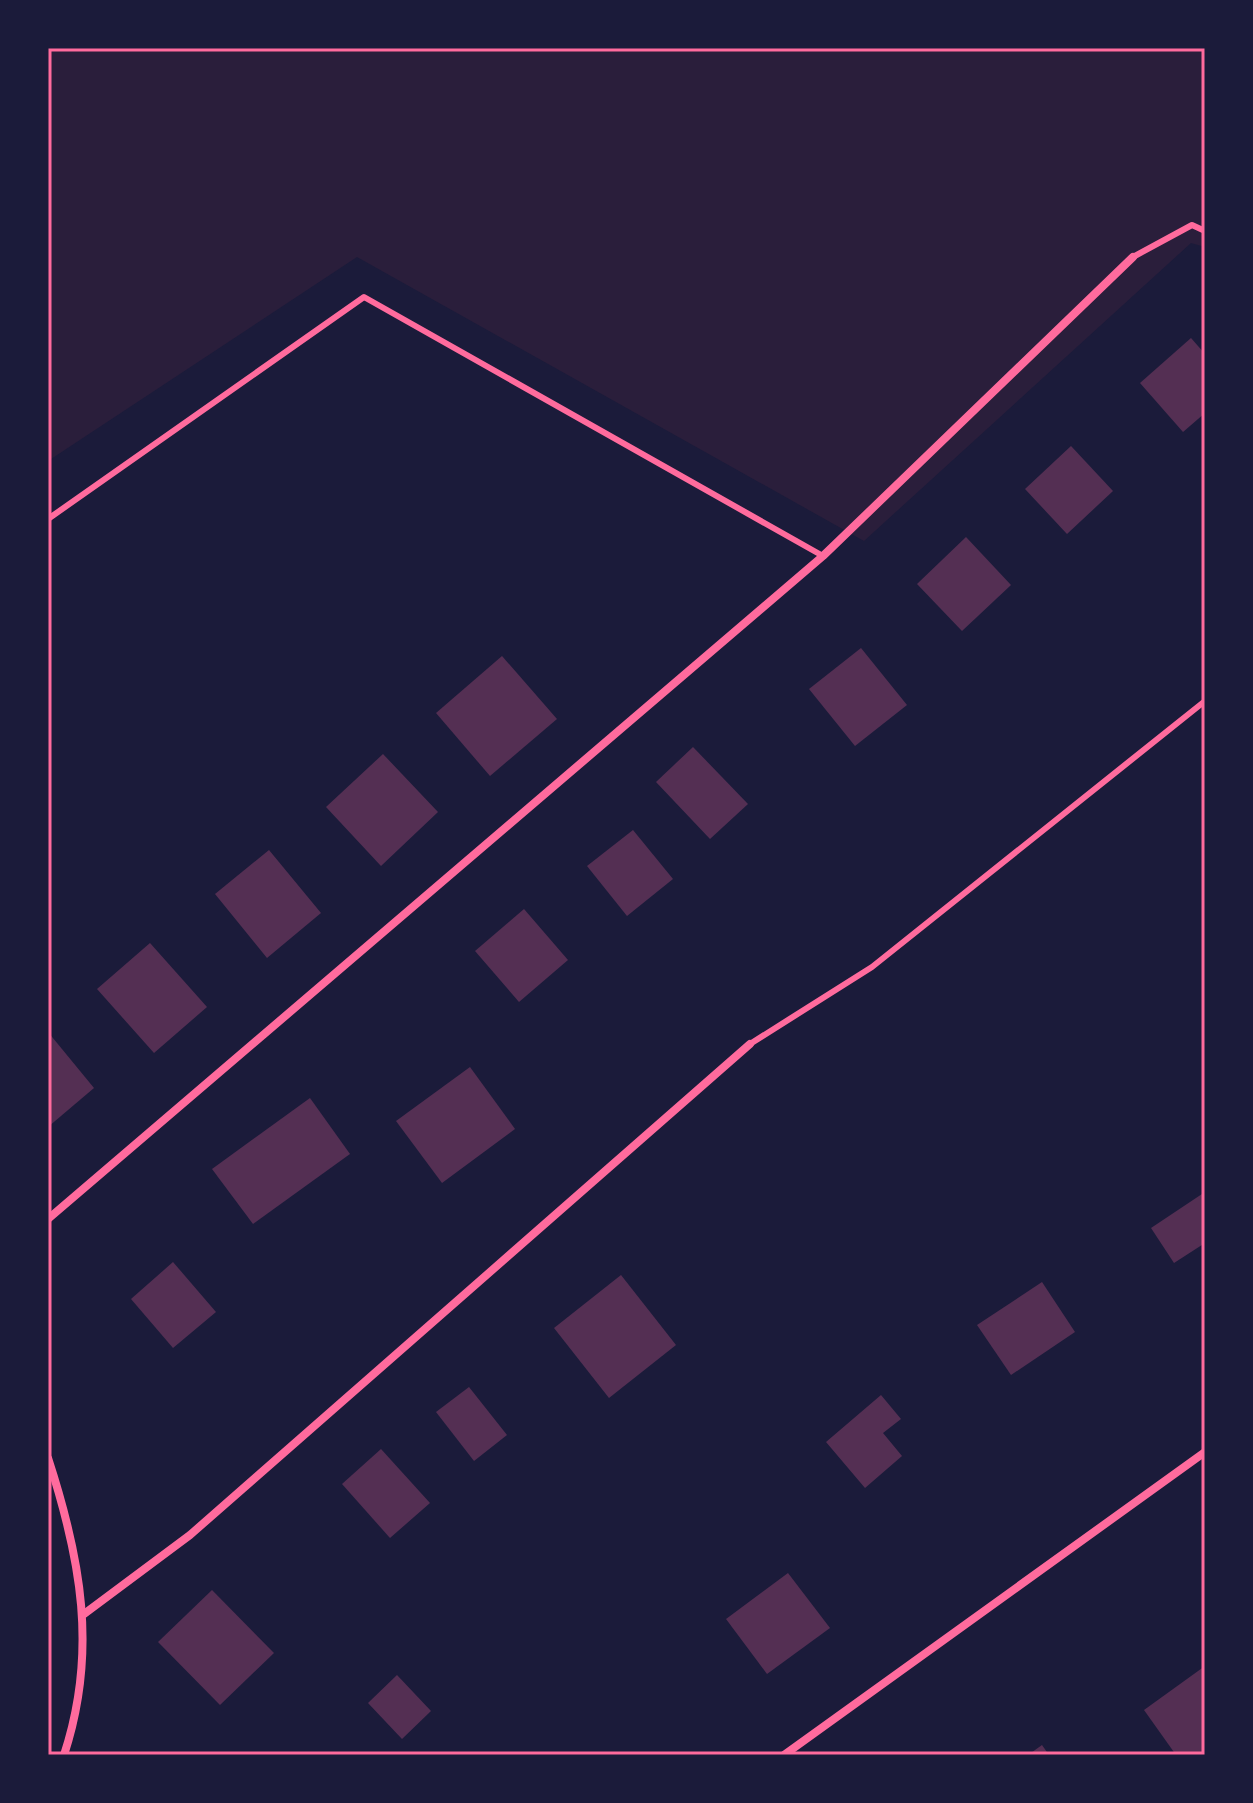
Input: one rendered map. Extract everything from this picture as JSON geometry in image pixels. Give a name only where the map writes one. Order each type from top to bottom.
[{"type":"street","points":[[48,1219],[823,556],[1133,257]]},
{"type":"street","points":[[84,1614],[190,1535],[750,1044]]},
{"type":"street","points":[[784,1755],[1205,1452]]},
{"type":"street","points":[[48,1458],[70,1527],[84,1614],[78,1713],[64,1755]]},
{"type":"lane","points":[[1133,257],[1192,225],[1205,231]]},
{"type":"lane","points":[[48,519],[364,297],[823,556]]},
{"type":"lane","points":[[750,1044],[872,967],[1205,701]]},
{"type":"shaded area","points":[[48,48],[1205,48],[1205,247],[1191,243],[864,541],[357,257],[48,461]]},
{"type":"building","points":[[1191,338],[1205,354],[1205,413],[1183,432],[1140,383]]},
{"type":"building","points":[[1071,446],[1113,491],[1067,534],[1025,489]]},
{"type":"building","points":[[966,537],[1011,585],[962,631],[917,584]]},
{"type":"building","points":[[861,648],[907,705],[855,746],[809,689]]},
{"type":"building","points":[[502,656],[557,719],[490,776],[436,713]]},
{"type":"building","points":[[693,747],[748,804],[710,839],[656,782]]},
{"type":"building","points":[[383,754],[438,812],[381,866],[326,807]]},
{"type":"building","points":[[633,830],[673,879],[627,916],[587,866]]},
{"type":"building","points":[[269,850],[321,913],[267,958],[215,894]]},
{"type":"building","points":[[524,909],[568,960],[519,1002],[475,951]]},
{"type":"building","points":[[150,943],[207,1007],[154,1053],[97,989]]},
{"type":"building","points":[[48,1032],[94,1088],[48,1127]]},
{"type":"building","points":[[470,1067],[515,1129],[442,1183],[396,1121]]},
{"type":"building","points":[[310,1098],[350,1154],[253,1224],[212,1169]]},
{"type":"building","points":[[1205,1192],[1205,1243],[1174,1263],[1151,1228]]},
{"type":"building","points":[[173,1262],[216,1312],[173,1348],[131,1299]]},
{"type":"building","points":[[621,1275],[676,1345],[609,1398],[554,1328]]},
{"type":"building","points":[[1042,1282],[1075,1332],[1011,1375],[977,1325]]},
{"type":"building","points":[[469,1387],[507,1435],[474,1461],[436,1412]]},
{"type":"building","points":[[881,1395],[901,1419],[883,1433],[902,1456],[865,1488],[826,1442]]},
{"type":"building","points":[[381,1449],[430,1503],[390,1538],[342,1484]]},
{"type":"building","points":[[788,1573],[830,1628],[767,1674],[726,1619]]},
{"type":"building","points":[[212,1590],[274,1653],[220,1705],[158,1642]]},
{"type":"building","points":[[1205,1666],[1205,1755],[1176,1755],[1144,1710]]},
{"type":"building","points":[[397,1675],[431,1711],[402,1739],[368,1703]]},
{"type":"building","points":[[1042,1745],[1049,1755],[1028,1755]]}]
